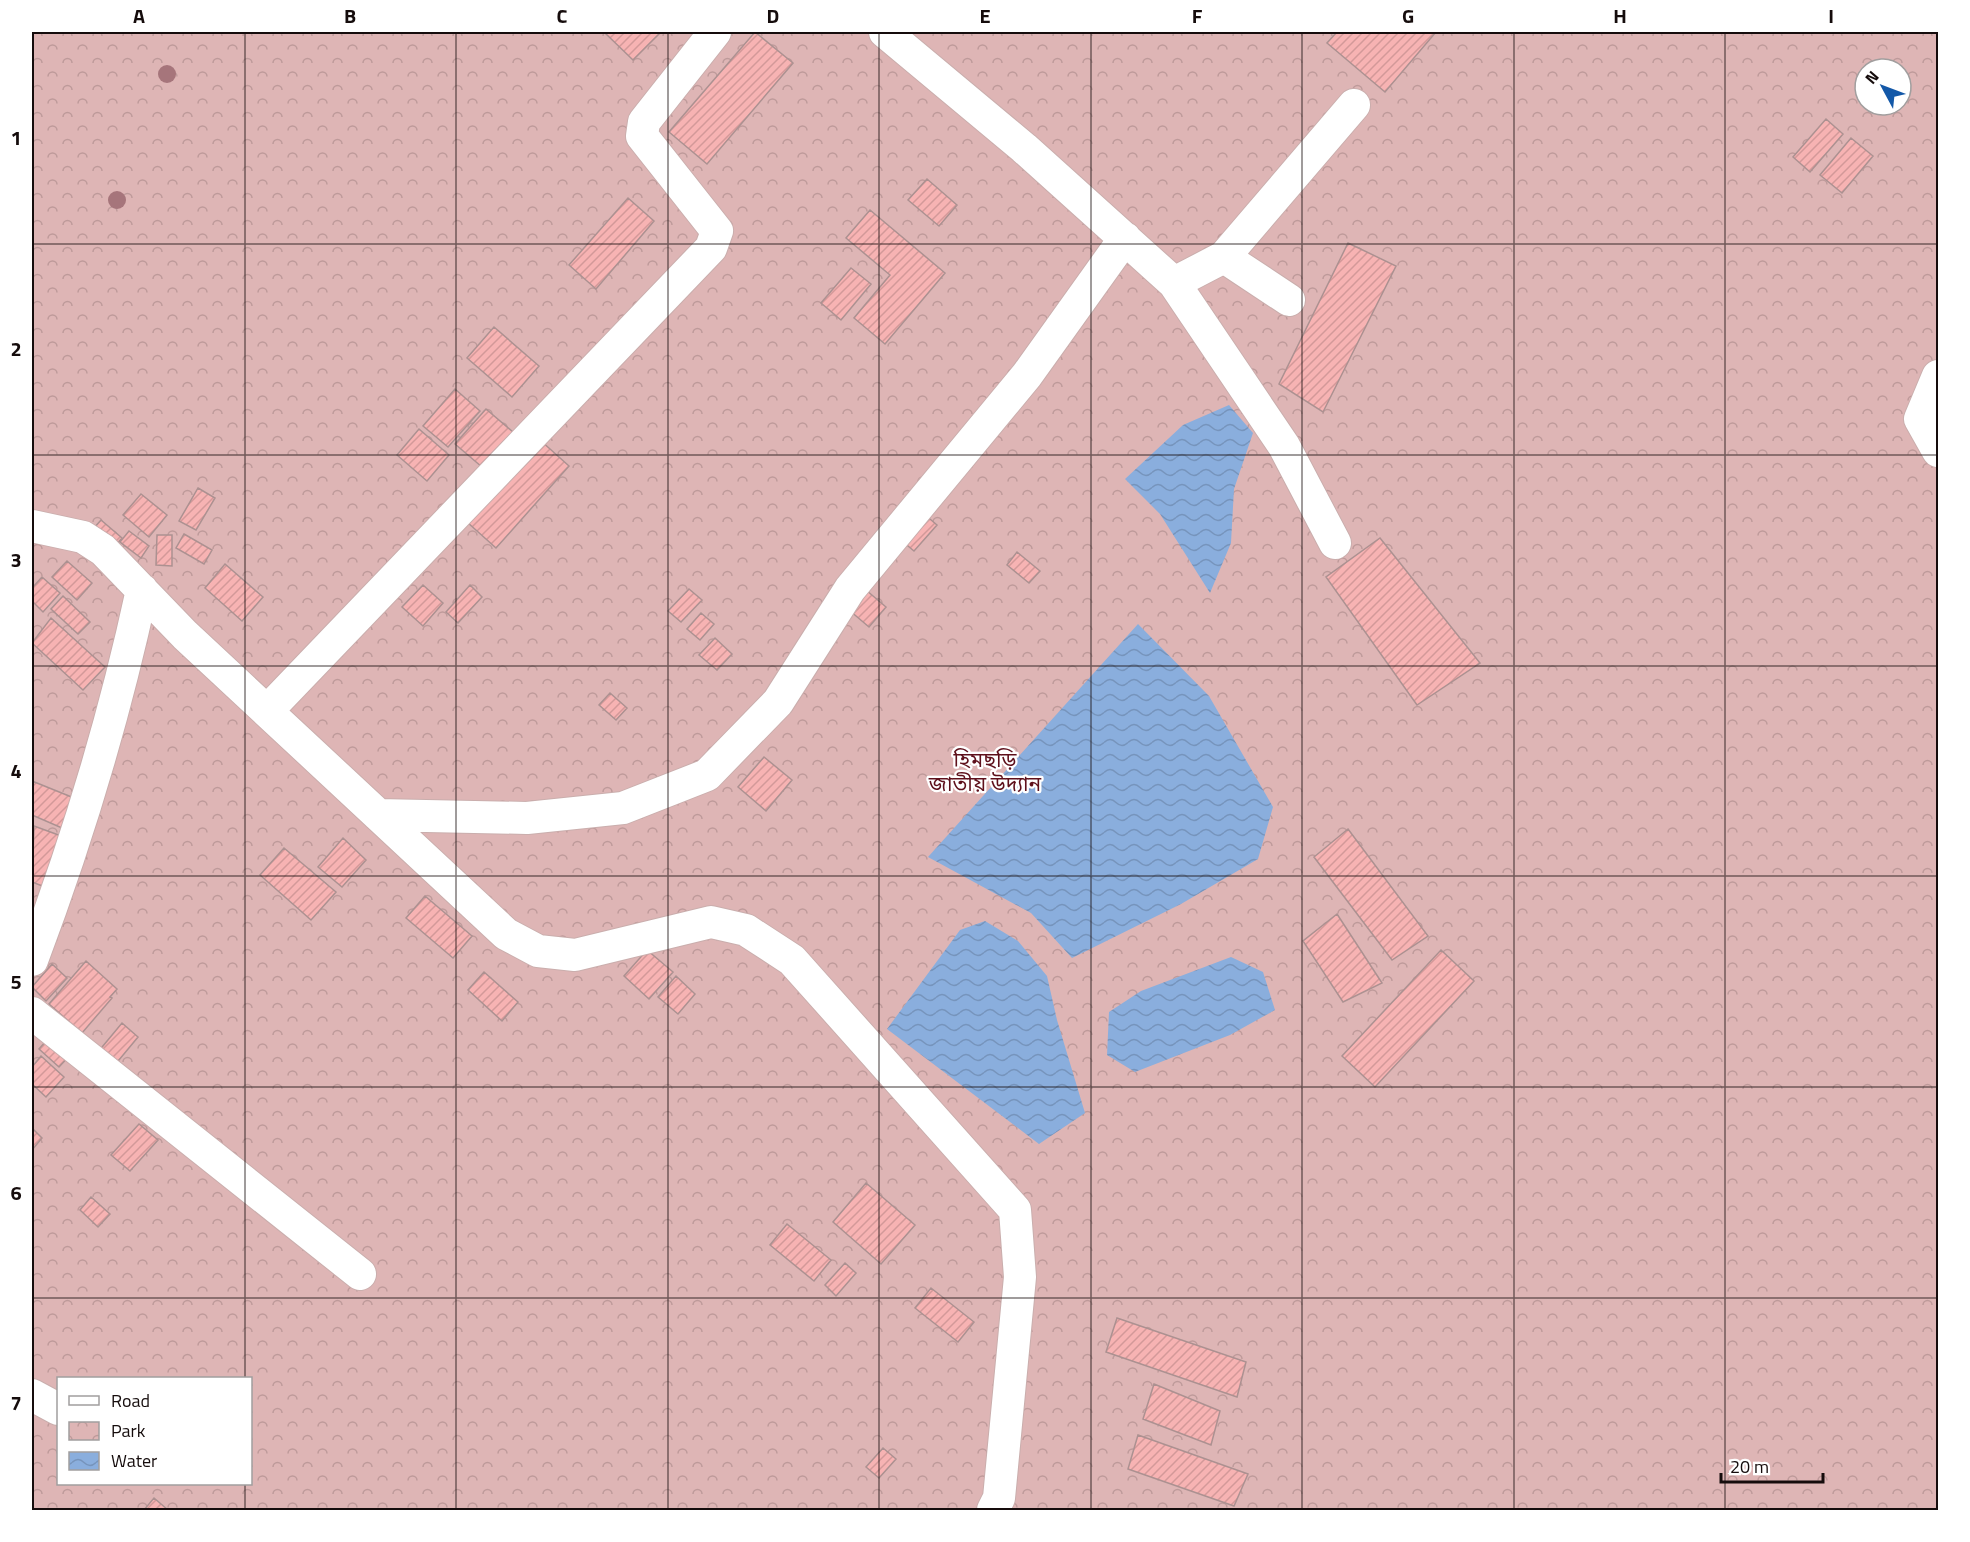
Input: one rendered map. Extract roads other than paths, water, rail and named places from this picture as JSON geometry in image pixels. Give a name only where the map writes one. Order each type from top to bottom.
[{"type":"street","points":[[267,711],[711,248],[717,231],[642,136],[644,122],[715,32]]},
{"type":"street","points":[[885,32],[1024,148],[1174,283],[1284,446],[1335,543]]},
{"type":"street","points":[[1174,283],[1224,257],[1354,105]]},
{"type":"street","points":[[378,815],[527,818],[623,808],[708,775],[778,702],[850,589],[1027,375],[1125,238]]},
{"type":"street","points":[[1224,257],[1289,300]]},
{"type":"street","points":[[1938,376],[1920,419],[1938,451]]},
{"type":"street","points":[[32,526],[83,537],[103,550],[185,635],[506,934],[538,951],[575,956],[711,922],[746,930],[792,960],[1015,1210],[1020,1277],[999,1498],[993,1510]]},
{"type":"street","points":[[32,960],[53,905],[125,670],[142,590]]},
{"type":"street","points":[[32,1013],[360,1274]]},
{"type":"street","points":[[32,1395],[57,1408]]},
{"type":"water","points":[[1229,405],[1253,433],[1234,489],[1231,543],[1210,593],[1160,514],[1125,479],[1183,425]]},
{"type":"water","points":[[1138,624],[1209,696],[1273,807],[1258,859],[1181,904],[1072,958],[1031,913],[928,857]]},
{"type":"water","points":[[985,921],[1018,941],[1047,976],[1057,1020],[1085,1113],[1039,1144],[887,1029],[960,930]]},
{"type":"water","points":[[1231,957],[1263,972],[1275,1010],[1230,1035],[1135,1072],[1107,1055],[1109,1012],[1141,991]]},
{"type":"park label","name":"হিমছড়ি জাতীয় উদ্যান","points":[[985,771]]}]
